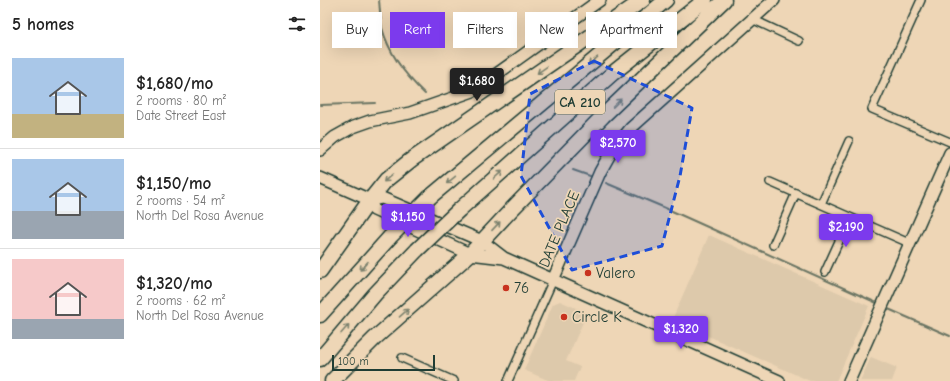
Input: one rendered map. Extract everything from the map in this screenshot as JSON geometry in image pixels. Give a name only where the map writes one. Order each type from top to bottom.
[{"type":"highway","points":[[320,271],[370,200],[386,180],[411,160],[643,0]]},
{"type":"highway","name":"CA 210","points":[[320,315],[390,237],[430,197],[666,0]]},
{"type":"highway","name":"CA 210","points":[[320,359],[375,294],[417,250],[459,210],[613,73],[705,0]]},
{"type":"highway","points":[[332,381],[375,338],[470,254],[603,116],[724,0]]},
{"type":"street","points":[[320,150],[335,137],[350,128],[370,121],[410,113],[473,91],[600,0]]},
{"type":"street","name":"DATE PLACE","points":[[553,280],[600,172],[610,154],[631,128],[774,0]]},
{"type":"street","points":[[921,0],[872,109],[950,142]]},
{"type":"street","points":[[752,19],[799,41]]},
{"type":"street","points":[[821,204],[849,141]]},
{"type":"street","points":[[849,381],[950,153]]},
{"type":"street","points":[[320,178],[370,200],[382,198],[482,241],[504,258],[780,381]]},
{"type":"street","points":[[770,182],[909,243]]},
{"type":"street","points":[[773,245],[796,193]]},
{"type":"street","points":[[370,200],[374,210],[470,254],[504,258]]},
{"type":"street","points":[[825,272],[850,217]]},
{"type":"street","points":[[508,381],[553,280]]},
{"type":"street","points":[[402,358],[454,381]]},
{"type":"highlighted area","points":[[594,61],[692,108],[680,176],[662,246],[572,270],[521,176],[530,94]]},
{"type":"shaded area","points":[[709,235],[869,306],[836,381],[810,381],[672,320]]},
{"type":"shaded area","points":[[560,301],[587,313],[566,361],[580,367],[574,381],[550,381],[524,370],[553,304]]},
{"type":"shaded area","points":[[871,357],[897,368],[892,381],[860,381]]},
{"type":"waterway","points":[[379,0],[382,28],[389,47],[411,80],[425,94]]},
{"type":"waterway","points":[[320,105],[375,103]]},
{"type":"waterway","points":[[573,170],[590,176]]},
{"type":"waterway","points":[[606,183],[877,303]]},
{"type":"waterway","points":[[886,308],[950,336]]},
{"type":"place","name":"Valero","points":[[588,273]]},
{"type":"place","name":"76","points":[[506,288]]},
{"type":"place","name":"Circle K","points":[[564,317]]}]
